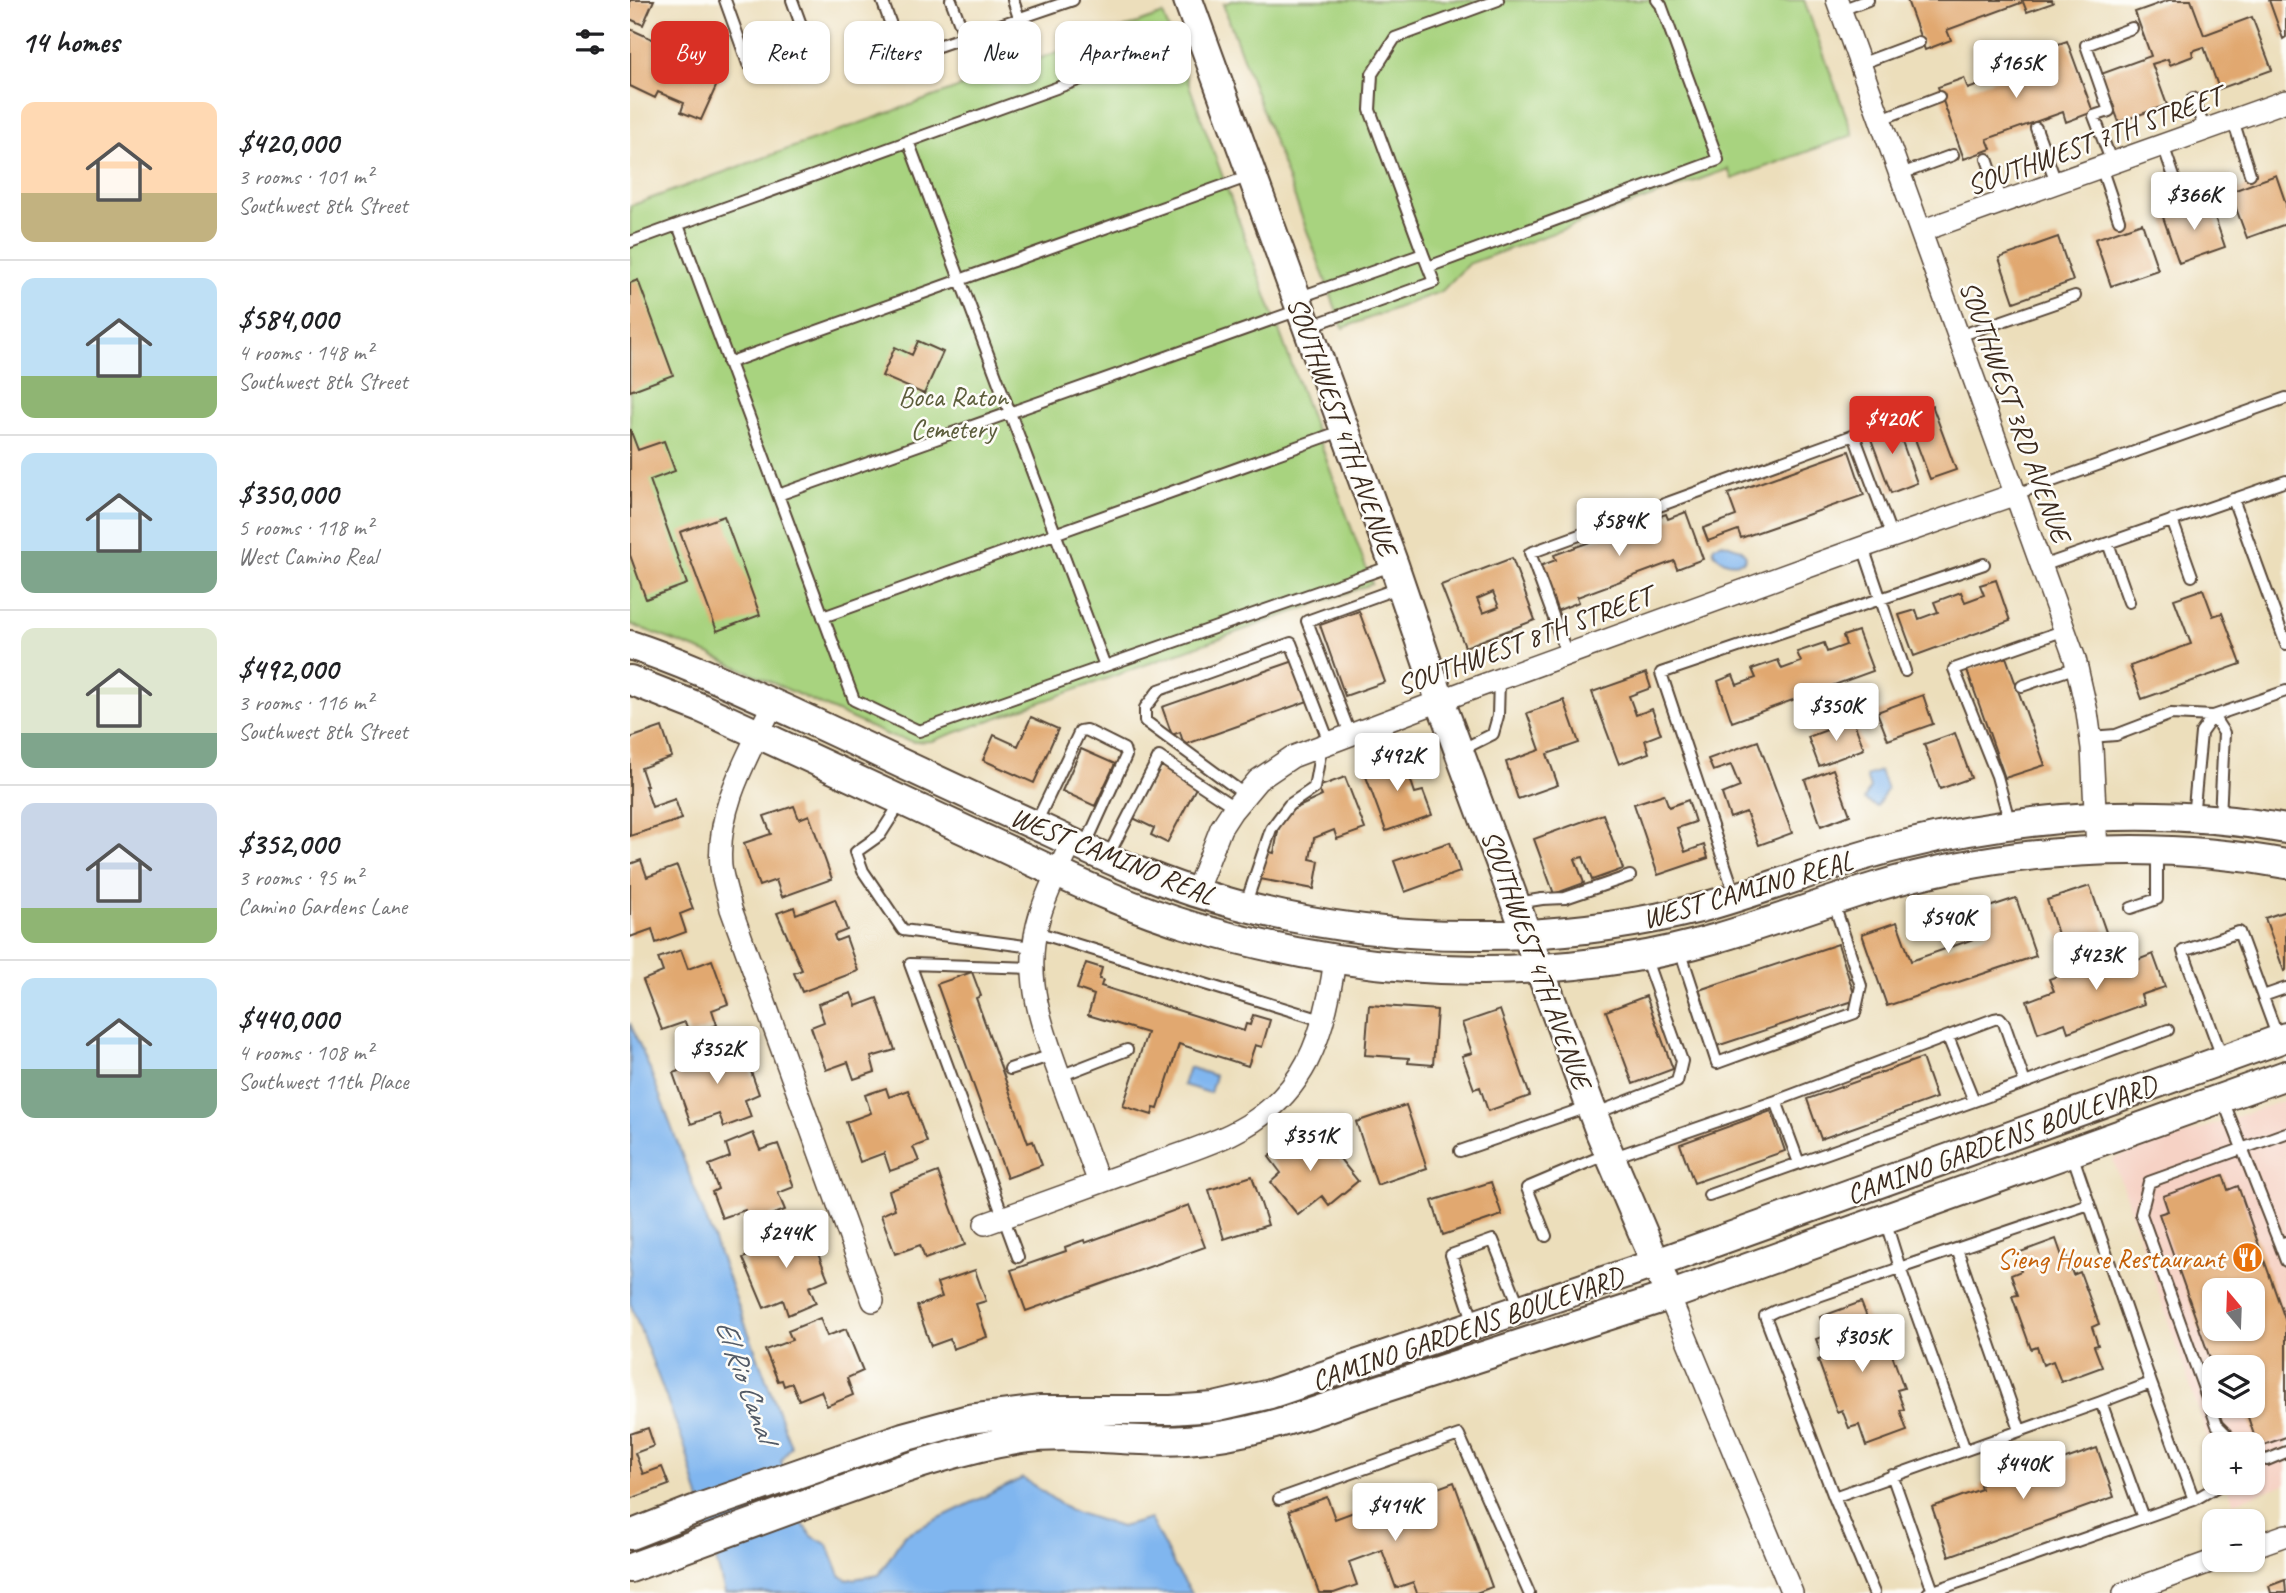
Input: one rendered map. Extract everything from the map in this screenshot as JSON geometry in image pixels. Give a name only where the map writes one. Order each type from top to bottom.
[{"type":"street","name":"SOUTHWEST 4TH AVENUE","points":[[1188,0],[1440,700],[1592,1110],[1793,1593]]},
{"type":"street","name":"SOUTHWEST 3RD AVENUE","points":[[1839,5],[2066,630],[2077,667],[2090,737],[2097,851]]},
{"type":"street","name":"SOUTHWEST 7TH STREET","points":[[1921,230],[2286,101]]},
{"type":"street","name":"SOUTHWEST 8TH STREET","points":[[1196,892],[1221,828],[1239,801],[1275,767],[1292,757],[1440,700],[2016,494]]},
{"type":"street","name":"WEST CAMINO REAL","points":[[630,645],[693,667],[1088,849],[1196,892],[1322,923],[1391,931],[1469,935],[1528,933],[1592,928],[1643,920],[1736,897],[1893,847],[2010,824],[2096,817],[2206,819],[2286,829]]},
{"type":"street","name":"WEST CAMINO REAL","points":[[630,680],[701,708],[1123,902],[1191,926],[1260,944],[1335,959],[1442,969],[1541,968],[1644,955],[1728,936],[1888,884],[1946,869],[1996,861],[2097,851],[2157,851],[2209,853],[2286,864]]},
{"type":"street","points":[[773,704],[740,771],[726,808],[721,840],[721,869],[731,909],[873,1301]]},
{"type":"street","points":[[1088,849],[1058,873],[1043,905],[1032,968],[1037,1011],[1099,1183]]},
{"type":"street","points":[[994,1221],[1212,1142],[1251,1123],[1284,1096],[1309,1061],[1325,1021],[1335,959]]},
{"type":"street","name":"CAMINO GARDENS BOULEVARD","points":[[630,1535],[811,1469],[930,1429],[979,1417],[1041,1410],[1171,1410],[1214,1407],[1270,1394],[1657,1264],[2282,1038]]},
{"type":"street","name":"CAMINO GARDENS BOULEVARD","points":[[630,1568],[938,1457],[1024,1439],[1070,1437],[1185,1440],[1258,1428],[1304,1416],[1669,1296],[2286,1075]]},
{"type":"street","points":[[2133,1092],[2146,1125]]},
{"type":"street","points":[[1498,1318],[1507,1348]]},
{"type":"street","points":[[1341,1372],[1350,1399]]},
{"type":"street","points":[[930,1429],[938,1457]]},
{"type":"street","points":[[2265,1542],[2286,1535]]},
{"type":"street","points":[[2124,1593],[2202,1565]]},
{"type":"lane","points":[[725,0],[748,64],[808,44],[792,0]]},
{"type":"lane","points":[[882,0],[903,58],[958,39]]},
{"type":"lane","points":[[951,0],[959,21]]},
{"type":"lane","points":[[1013,0],[1019,19]]},
{"type":"lane","points":[[1013,21],[1073,0]]},
{"type":"lane","points":[[1301,312],[1434,282],[1370,110],[1372,74],[1395,38],[1498,0]]},
{"type":"lane","points":[[1428,267],[1718,160],[1657,0]]},
{"type":"lane","points":[[1839,5],[1868,0]]},
{"type":"lane","points":[[2119,220],[2094,116],[2109,111],[2086,45],[2132,28]]},
{"type":"lane","points":[[630,242],[1201,35]]},
{"type":"lane","points":[[1860,64],[1919,43]]},
{"type":"lane","points":[[1881,119],[1939,97]]},
{"type":"lane","points":[[2193,98],[2205,130]]},
{"type":"lane","points":[[2233,120],[2250,174]]},
{"type":"lane","points":[[2036,128],[2056,183]]},
{"type":"lane","points":[[908,141],[1105,666]]},
{"type":"lane","points":[[2163,145],[2182,200]]},
{"type":"lane","points":[[1900,174],[1953,156]]},
{"type":"lane","points":[[1987,159],[2002,202]]},
{"type":"lane","points":[[728,362],[1251,175]]},
{"type":"lane","points":[[678,225],[854,700],[919,732],[1105,666],[1397,576]]},
{"type":"lane","points":[[778,495],[1301,312],[1423,254]]},
{"type":"lane","points":[[1959,336],[2075,296]]},
{"type":"lane","points":[[2016,494],[2286,398]]},
{"type":"lane","points":[[823,617],[1344,429]]},
{"type":"lane","points":[[1567,654],[1530,552],[1854,435],[1892,537]]},
{"type":"lane","points":[[2042,566],[2286,481]]},
{"type":"lane","points":[[2233,499],[2286,644]]},
{"type":"lane","points":[[2172,520],[2192,576]]},
{"type":"lane","points":[[2108,542],[2129,602]]},
{"type":"lane","points":[[1863,547],[1905,671]]},
{"type":"lane","points":[[1736,897],[1661,673],[1984,564]]},
{"type":"lane","points":[[1350,734],[1307,621],[1397,576]]},
{"type":"lane","points":[[2010,824],[1997,776],[1954,669],[2066,630]]},
{"type":"lane","points":[[1239,801],[1145,721],[1146,708],[1159,690],[1291,643],[1326,743],[1314,788],[1289,804],[1272,829],[1245,906]]},
{"type":"lane","points":[[2022,686],[2077,667]]},
{"type":"lane","points":[[1460,751],[1493,734],[1498,716],[1499,679]]},
{"type":"lane","points":[[2090,737],[2116,735],[2171,713],[2213,716],[2286,691]]},
{"type":"lane","points":[[2206,819],[2224,733],[2213,716]]},
{"type":"lane","points":[[2206,819],[2201,733],[2213,716]]},
{"type":"lane","points":[[1035,825],[1080,731],[1086,730],[1125,749],[1126,756],[1088,849]]},
{"type":"lane","points":[[1088,849],[1160,757],[1239,801]]},
{"type":"lane","points":[[902,800],[880,835],[856,852],[863,871],[903,930],[1035,939],[1325,1021]]},
{"type":"lane","points":[[2131,908],[2157,899],[2157,851]]},
{"type":"lane","points":[[1517,903],[1565,898],[1630,876]]},
{"type":"lane","points":[[1679,948],[1717,1063],[1855,1013],[1861,986],[1833,901]]},
{"type":"lane","points":[[2223,1060],[2183,951],[2239,932],[2282,1038]]},
{"type":"lane","points":[[1460,1152],[1677,1082],[1682,1061],[1644,955]]},
{"type":"lane","points":[[1018,1257],[994,1221],[910,964],[1032,968]]},
{"type":"lane","points":[[2263,996],[2286,988]]},
{"type":"lane","points":[[1546,1236],[1527,1188],[1610,1155],[1776,1101],[2000,1018],[2025,1083]]},
{"type":"lane","points":[[1709,1195],[2168,1030]]},
{"type":"lane","points":[[1948,1037],[1974,1101]]},
{"type":"lane","points":[[1060,1076],[1127,1050]]},
{"type":"lane","points":[[1010,1069],[1052,1055]]},
{"type":"lane","points":[[2222,1099],[2283,1244],[2286,1261]]},
{"type":"lane","points":[[1776,1101],[1799,1163]]},
{"type":"lane","points":[[2225,1432],[2217,1424],[2141,1214],[2149,1182],[2286,1133]]},
{"type":"lane","points":[[2071,1152],[2194,1500]]},
{"type":"lane","points":[[1874,1593],[1765,1316],[2089,1204]]},
{"type":"lane","points":[[1884,1218],[1965,1450]]},
{"type":"lane","points":[[1493,1240],[1498,1318],[1451,1255],[1493,1240]]},
{"type":"lane","points":[[1957,1249],[2020,1430]]},
{"type":"lane","points":[[1834,1497],[2151,1383]]},
{"type":"lane","points":[[2101,1402],[2143,1518]]},
{"type":"lane","points":[[1279,1499],[1459,1435],[1529,1593]]},
{"type":"lane","points":[[2265,1460],[2286,1452]]},
{"type":"lane","points":[[1892,1475],[1931,1592],[2203,1495]]},
{"type":"shaded area","points":[[2286,1100],[2286,1484],[2265,1491],[2265,1432],[2206,1432],[2113,1159]]},
{"type":"shaded area","points":[[2231,1495],[2254,1495],[2234,1502]]},
{"type":"green space","points":[[1235,0],[1804,0],[1853,135],[1732,179],[1728,169],[1468,264],[1442,291],[1343,328],[1223,4]]},
{"type":"green space","name":"Boca Raton Cemetery","points":[[1163,14],[1166,21],[1144,21]]},
{"type":"green space","name":"Boca Raton Cemetery","points":[[1055,53],[1055,84],[1189,84],[1372,584],[932,741],[915,742],[890,736],[709,654],[630,624],[630,206],[969,84],[1041,84],[1041,58]]},
{"type":"water","points":[[1723,543],[1741,549],[1746,556],[1744,561],[1735,563],[1722,560],[1713,550],[1714,546]]},
{"type":"water","points":[[1880,771],[1887,789],[1877,807],[1864,800],[1870,788],[1866,776]]},
{"type":"water","name":"El Rio Canal","points":[[630,1023],[649,1067],[791,1446],[781,1461],[804,1526],[812,1536],[828,1545],[840,1575],[846,1580],[879,1575],[904,1535],[1023,1478],[1069,1510],[1121,1527],[1150,1519],[1192,1593],[725,1593],[685,1447],[630,1303]]},
{"type":"water","points":[[1189,1067],[1215,1076],[1210,1093],[1183,1085]]},
{"type":"building","points":[[630,0],[654,0],[643,25],[630,19]]},
{"type":"building","points":[[1907,0],[2052,0],[2053,3],[2027,12],[2023,2],[1947,30],[1951,40],[1925,50]]},
{"type":"building","points":[[2169,0],[2191,0],[2204,35],[2252,17],[2272,70],[2219,89],[2204,47],[2192,51],[2193,56],[2170,65],[2168,59],[2152,64],[2167,105],[2119,122],[2101,74],[2151,56],[2135,12]]},
{"type":"building","points":[[2269,0],[2286,0],[2286,37],[2283,39]]},
{"type":"building","points":[[630,29],[651,38],[651,84],[717,84],[701,120],[681,112],[684,103],[658,92],[655,98],[630,86]]},
{"type":"building","points":[[2067,41],[2093,112],[2066,122],[2063,112],[1987,139],[1991,149],[1964,159],[1938,87],[1964,78],[1968,89],[2045,61],[2041,50]]},
{"type":"building","points":[[2276,175],[2286,204],[2286,224],[2247,238],[2230,192]]},
{"type":"building","points":[[2209,200],[2225,247],[2179,263],[2163,217]]},
{"type":"building","points":[[2142,223],[2158,270],[2111,286],[2095,239]]},
{"type":"building","points":[[2058,237],[2073,281],[2014,302],[1999,258]]},
{"type":"building","points":[[638,280],[673,375],[630,391],[630,283]]},
{"type":"building","points":[[918,341],[943,352],[924,394],[882,376],[895,347],[912,355]]},
{"type":"building","points":[[1932,405],[1956,470],[1930,479],[1906,415]]},
{"type":"building","points":[[1894,419],[1917,483],[1891,493],[1867,428]]},
{"type":"building","points":[[630,429],[638,450],[664,441],[675,471],[650,480],[687,584],[646,599],[630,555]]},
{"type":"building","points":[[1849,451],[1864,495],[1741,538],[1738,530],[1708,541],[1703,528],[1736,516],[1728,494]]},
{"type":"building","points":[[1686,512],[1703,559],[1677,569],[1674,561],[1577,597],[1579,602],[1554,612],[1537,567],[1556,560],[1554,555],[1666,514],[1668,519]]},
{"type":"building","points":[[724,516],[760,615],[717,631],[680,532]]},
{"type":"building","points":[[1512,558],[1535,620],[1465,647],[1441,585]],"holes":[[[1493,592],[1499,607],[1483,613],[1477,599]]]},
{"type":"building","points":[[1996,580],[2010,621],[1914,656],[1899,615],[1916,610],[1919,619],[1938,612],[1934,602],[1961,592],[1965,602],[1984,595],[1980,585]]},
{"type":"building","points":[[2203,589],[2213,616],[2222,613],[2241,664],[2142,699],[2130,666],[2191,644],[2174,599]]},
{"type":"building","points":[[1359,611],[1385,682],[1345,696],[1320,625]]},
{"type":"building","points":[[1858,631],[1873,671],[1732,722],[1718,681],[1733,675],[1737,685],[1756,678],[1752,669],[1778,660],[1782,669],[1801,662],[1797,652],[1824,643],[1827,652],[1846,645],[1843,636]]},
{"type":"building","points":[[2006,657],[2045,765],[2005,778],[1967,670]]},
{"type":"building","points":[[1294,661],[1308,701],[1184,745],[1180,732],[1172,735],[1162,707]]},
{"type":"building","points":[[1646,673],[1651,688],[1629,696],[1636,715],[1652,709],[1661,734],[1645,740],[1649,753],[1619,764],[1592,692]]},
{"type":"building","points":[[1923,695],[1933,724],[1888,740],[1877,712]]},
{"type":"building","points":[[1564,700],[1579,743],[1547,754],[1558,785],[1518,799],[1506,762],[1540,750],[1527,713]]},
{"type":"building","points":[[1031,717],[1058,729],[1034,783],[983,760],[994,735],[1018,746]]},
{"type":"building","points":[[1853,720],[1864,749],[1819,766],[1808,737]]},
{"type":"building","points":[[662,727],[672,757],[641,768],[652,807],[675,799],[682,819],[630,836],[630,738]]},
{"type":"building","points":[[1955,733],[1971,778],[1940,789],[1924,744]]},
{"type":"building","points":[[1758,741],[1792,833],[1759,845],[1746,812],[1730,818],[1722,794],[1740,787],[1731,765],[1713,771],[1708,759]]},
{"type":"building","points":[[1081,749],[1115,764],[1095,806],[1062,791]]},
{"type":"building","points":[[1409,754],[1417,775],[1410,778],[1415,793],[1423,791],[1432,815],[1386,831],[1364,771]]},
{"type":"building","points":[[1161,765],[1198,784],[1167,843],[1151,835],[1154,828],[1133,818]]},
{"type":"building","points":[[1833,769],[1850,815],[1821,826],[1805,780]]},
{"type":"building","points":[[1345,777],[1365,829],[1337,839],[1334,830],[1314,838],[1310,859],[1319,861],[1314,889],[1260,879],[1265,851],[1274,853],[1279,826],[1292,810],[1322,796],[1318,787]]},
{"type":"building","points":[[1664,794],[1669,807],[1688,800],[1695,822],[1677,828],[1685,852],[1704,845],[1708,858],[1658,875],[1634,804]]},
{"type":"building","points":[[794,806],[799,819],[809,815],[832,879],[782,897],[776,880],[759,886],[744,843],[771,834],[764,816]]},
{"type":"building","points":[[1603,814],[1623,869],[1592,880],[1583,857],[1575,859],[1584,883],[1554,894],[1534,839]]},
{"type":"building","points":[[1450,842],[1460,872],[1405,892],[1394,861]]},
{"type":"building","points":[[641,860],[647,877],[677,866],[693,909],[680,914],[686,932],[656,943],[652,929],[630,937],[630,864]]},
{"type":"building","points":[[2090,886],[2107,935],[2063,950],[2047,900]]},
{"type":"building","points":[[2016,898],[2036,956],[1887,1006],[1862,934],[1897,922],[1911,961],[1988,934],[1980,910]]},
{"type":"building","points":[[835,899],[847,930],[834,935],[836,941],[846,937],[858,971],[802,992],[794,973],[802,970],[777,913],[794,907],[796,914]]},
{"type":"building","points":[[2286,911],[2286,970],[2284,971],[2265,918]]},
{"type":"building","points":[[1838,944],[1856,1000],[1717,1046],[1699,990]]},
{"type":"building","points":[[681,950],[688,969],[712,960],[728,1004],[712,1010],[717,1025],[690,1035],[685,1022],[662,1030],[643,980],[663,972],[658,958]]},
{"type":"building","points":[[2126,951],[2130,963],[2153,954],[2165,987],[2141,995],[2144,1004],[2068,1032],[2065,1023],[2038,1033],[2027,1001],[2054,991],[2049,979]]},
{"type":"building","points":[[1086,963],[1102,968],[1099,979],[1103,980],[1101,986],[1244,1031],[1246,1024],[1250,1025],[1253,1015],[1270,1020],[1262,1047],[1255,1045],[1248,1066],[1179,1044],[1158,1109],[1154,1108],[1152,1115],[1123,1106],[1147,1033],[1088,1015],[1094,995],[1077,989]]},
{"type":"building","points":[[972,972],[981,996],[976,998],[1028,1143],[1033,1141],[1042,1165],[1007,1178],[937,984]]},
{"type":"building","points":[[851,993],[856,1006],[877,998],[895,1050],[871,1057],[875,1072],[854,1079],[848,1062],[826,1070],[811,1027],[824,1022],[818,1004]]},
{"type":"building","points":[[1646,996],[1673,1069],[1633,1084],[1606,1011]]},
{"type":"building","points":[[1369,1005],[1437,1010],[1433,1065],[1408,1063],[1409,1058],[1365,1055]]},
{"type":"building","points":[[1500,1010],[1530,1096],[1488,1111],[1480,1087],[1474,1089],[1462,1056],[1472,1053],[1462,1023]]},
{"type":"building","points":[[720,1040],[726,1058],[744,1052],[759,1094],[745,1100],[751,1117],[724,1127],[719,1114],[691,1124],[673,1073],[697,1064],[692,1051]]},
{"type":"building","points":[[1922,1058],[1936,1098],[1821,1139],[1807,1099]]},
{"type":"building","points":[[886,1088],[889,1097],[908,1090],[927,1142],[913,1147],[919,1161],[890,1171],[884,1153],[860,1162],[846,1122],[871,1113],[865,1095]]},
{"type":"building","points":[[1406,1105],[1427,1168],[1377,1185],[1356,1122]]},
{"type":"building","points":[[1771,1111],[1785,1151],[1694,1183],[1680,1144]]},
{"type":"building","points":[[1302,1131],[1314,1147],[1324,1139],[1358,1181],[1329,1205],[1322,1196],[1298,1215],[1271,1182],[1281,1173],[1269,1157]]},
{"type":"building","points":[[753,1133],[760,1150],[778,1144],[794,1187],[778,1193],[785,1210],[750,1223],[745,1210],[722,1218],[712,1192],[718,1189],[709,1165],[730,1157],[726,1144]]},
{"type":"building","points":[[938,1172],[965,1245],[925,1259],[920,1245],[895,1254],[881,1215],[895,1209],[889,1191]]},
{"type":"building","points":[[2223,1175],[2228,1190],[2238,1186],[2286,1322],[2286,1437],[2265,1444],[2265,1432],[2253,1432],[2248,1418],[2265,1418],[2265,1355],[2209,1355],[2204,1341],[2265,1341],[2265,1278],[2202,1278],[2202,1336],[2159,1214],[2168,1211],[2163,1196]]},
{"type":"building","points":[[1252,1176],[1268,1225],[1224,1239],[1209,1190]]},
{"type":"building","points":[[1491,1182],[1502,1215],[1443,1235],[1432,1201]]},
{"type":"building","points":[[1189,1205],[1205,1247],[1026,1311],[1011,1270],[1066,1251],[1065,1247],[1084,1240],[1085,1243]]},
{"type":"building","points":[[789,1224],[796,1243],[811,1236],[828,1279],[809,1287],[816,1303],[788,1315],[783,1300],[764,1308],[743,1258],[768,1248],[763,1235]]},
{"type":"building","points":[[2056,1239],[2062,1256],[2066,1255],[2073,1275],[2080,1272],[2099,1324],[2092,1327],[2098,1345],[2094,1346],[2102,1367],[2061,1382],[2053,1361],[2043,1365],[2037,1347],[2031,1349],[2012,1296],[2018,1295],[2011,1275],[2021,1271],[2015,1254]]},
{"type":"building","points":[[975,1270],[986,1301],[976,1304],[987,1337],[953,1349],[950,1339],[931,1346],[917,1306],[942,1297],[937,1283]]},
{"type":"building","points":[[1861,1302],[1878,1338],[1885,1335],[1904,1388],[1897,1390],[1904,1409],[1900,1410],[1907,1431],[1866,1446],[1859,1425],[1849,1428],[1842,1410],[1837,1412],[1818,1360],[1823,1358],[1816,1339],[1827,1335],[1820,1317]]},
{"type":"building","points":[[820,1318],[827,1336],[846,1329],[863,1371],[847,1378],[853,1395],[827,1406],[821,1391],[799,1400],[792,1383],[784,1386],[782,1380],[778,1381],[765,1350],[792,1340],[788,1331]]},
{"type":"building","points":[[648,1428],[654,1446],[635,1453],[643,1474],[662,1467],[669,1485],[630,1499],[630,1434]]},
{"type":"building","points":[[2097,1448],[2114,1497],[1949,1556],[1932,1507],[1981,1489],[1980,1485],[2044,1462],[2046,1466]]},
{"type":"building","points":[[1454,1482],[1492,1587],[1476,1593],[1417,1593],[1413,1582],[1396,1588],[1382,1550],[1349,1562],[1357,1585],[1334,1593],[1319,1593],[1289,1511],[1327,1497],[1335,1519],[1381,1502],[1383,1508]]},
{"type":"building","points":[[2285,1580],[2286,1593],[2271,1593],[2269,1586]]},
{"type":"place","name":"Sieng House Restaurant","points":[[2247,1258]]}]
